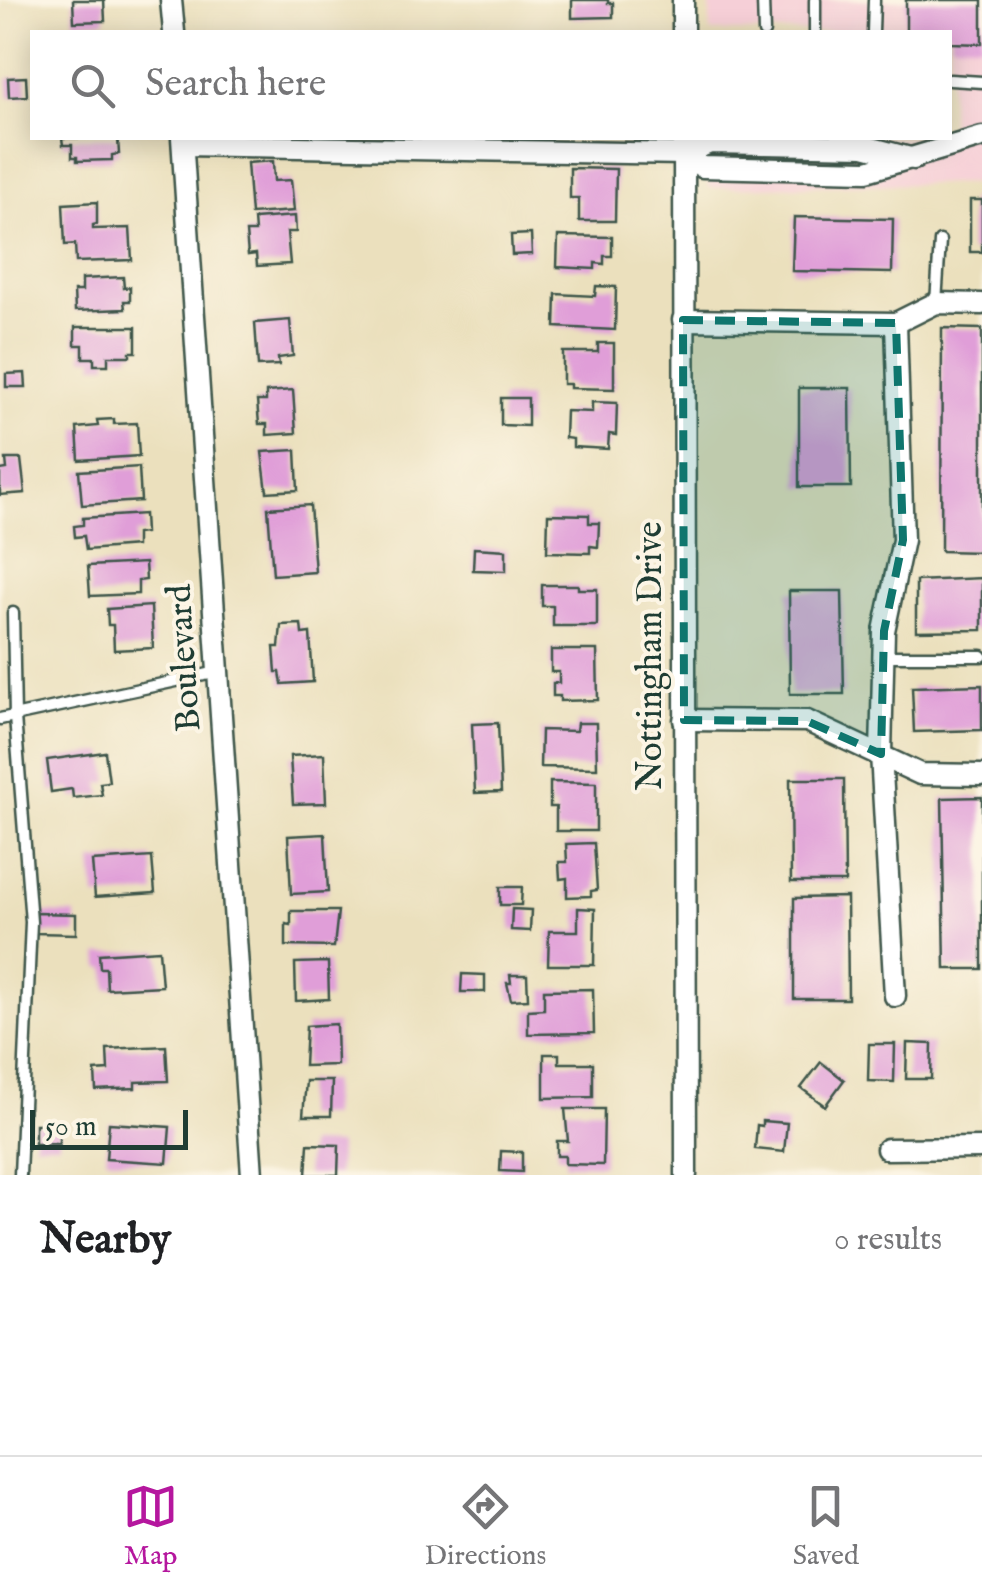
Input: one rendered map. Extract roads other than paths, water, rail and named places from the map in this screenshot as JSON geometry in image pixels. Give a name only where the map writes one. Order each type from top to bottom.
[{"type":"street","points":[[172,0],[174,30]]},
{"type":"street","points":[[683,0],[683,30]]},
{"type":"street","points":[[183,141],[684,146],[710,142],[864,146],[914,159],[982,138]]},
{"type":"street","name":"Boulevard","points":[[183,141],[252,1175]]},
{"type":"street","name":"Nottingham Drive","points":[[684,146],[686,1175]]},
{"type":"street","points":[[683,320],[896,323],[936,303],[982,304]]},
{"type":"street","points":[[895,996],[881,754],[884,630],[903,540],[896,323]]},
{"type":"street","points":[[684,720],[807,722],[920,774],[982,775]]},
{"type":"street","points":[[888,1149],[982,1148]]},
{"type":"lane","points":[[763,0],[764,30]]},
{"type":"lane","points":[[814,0],[814,30]]},
{"type":"lane","points":[[873,30],[874,0]]},
{"type":"lane","points":[[952,80],[982,82]]},
{"type":"lane","points":[[936,303],[940,241]]},
{"type":"lane","points":[[13,613],[15,718],[31,922],[20,1175]]},
{"type":"lane","points":[[884,656],[982,656]]},
{"type":"lane","points":[[0,719],[218,672]]}]
